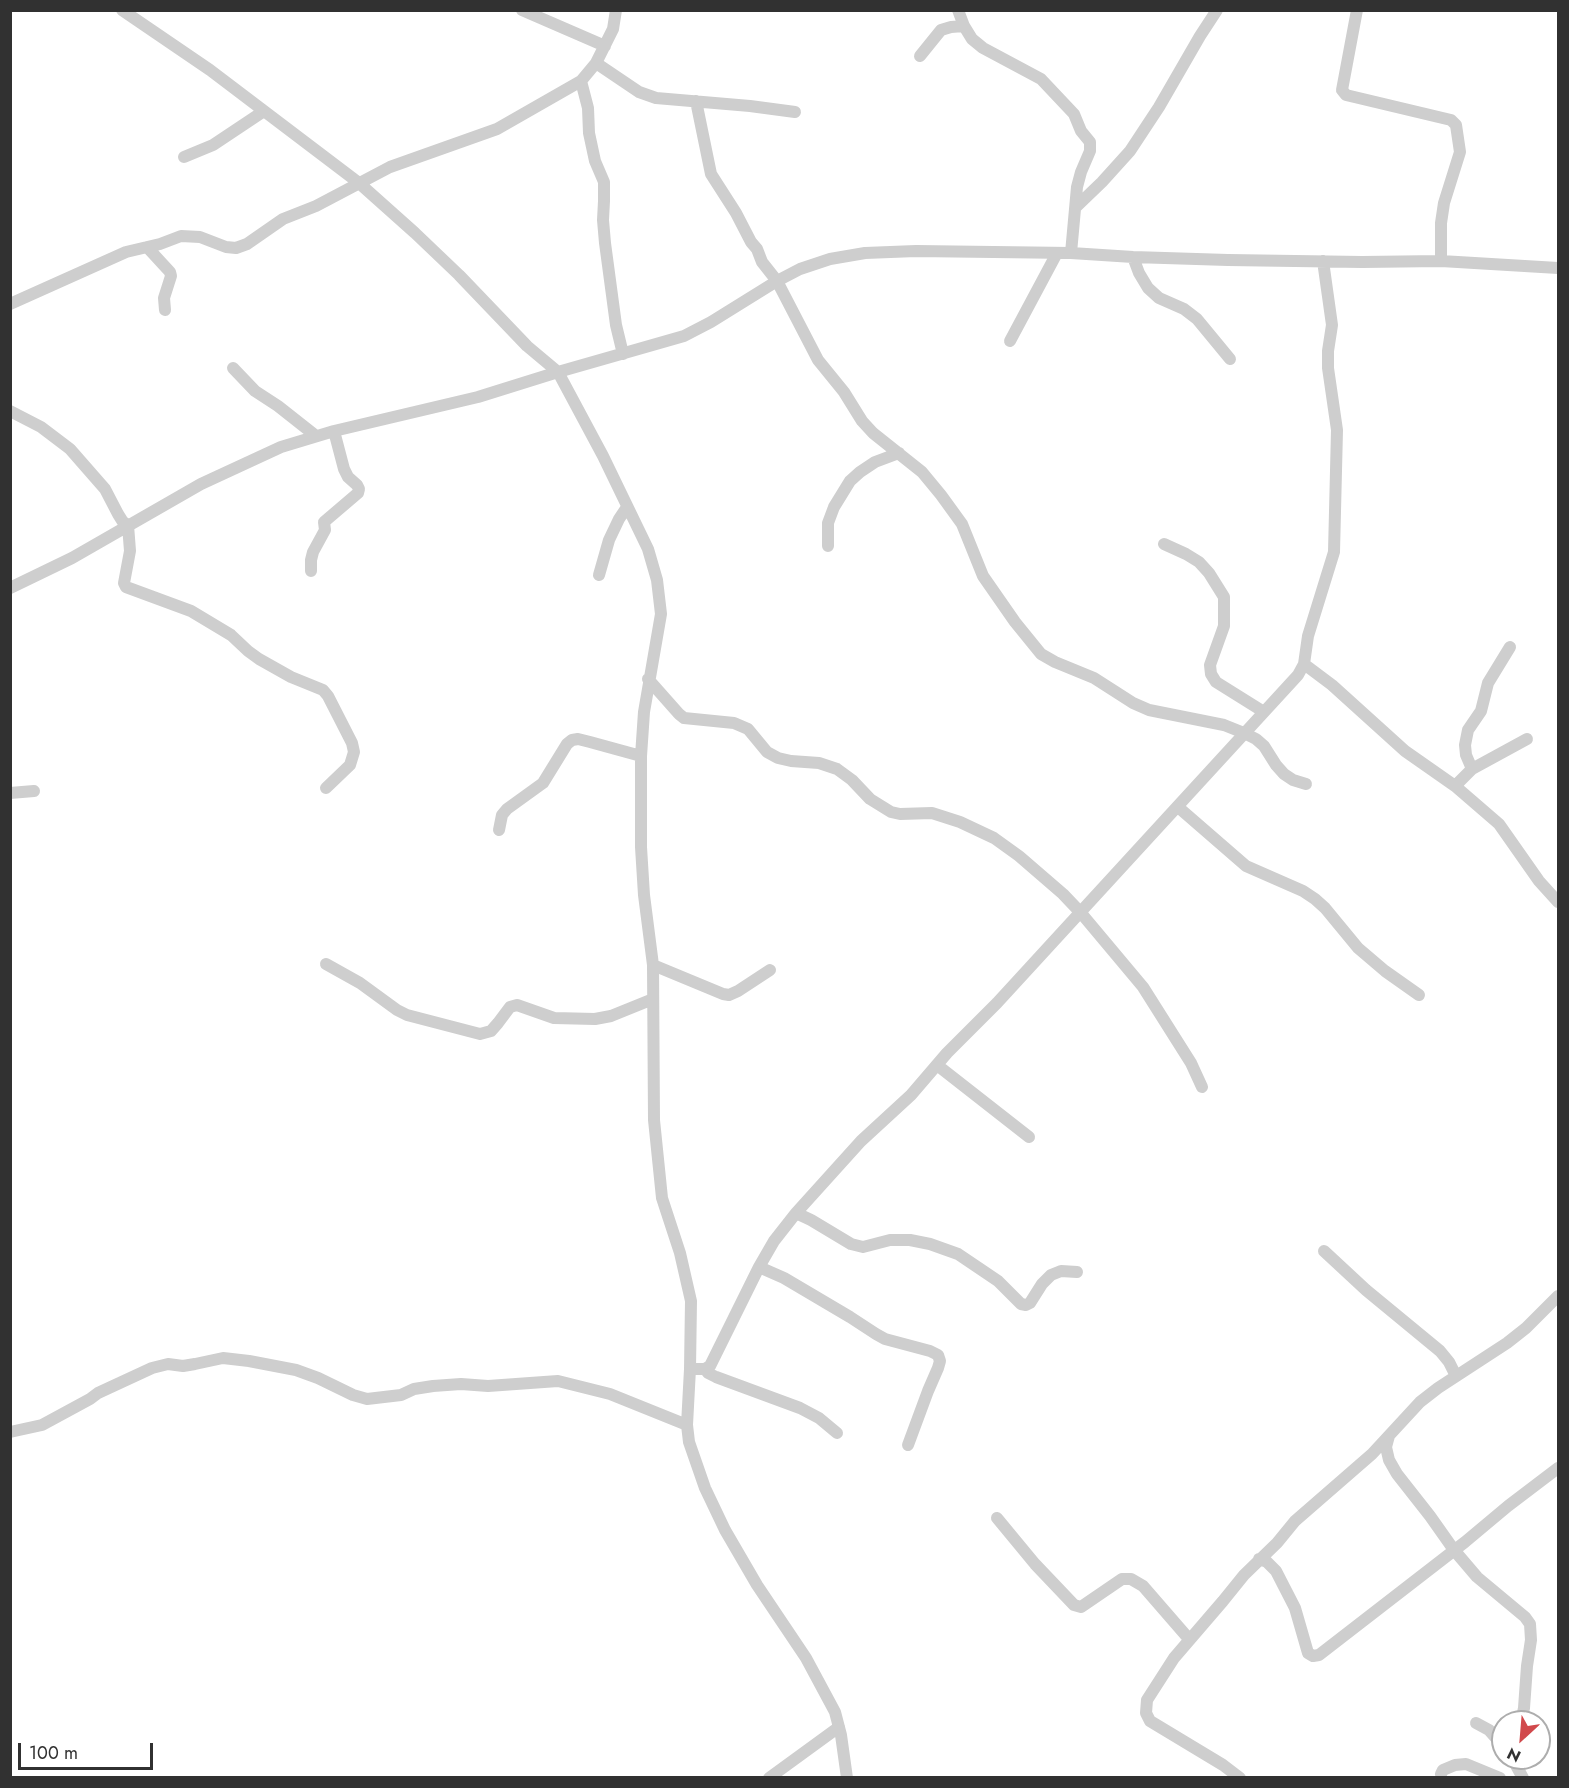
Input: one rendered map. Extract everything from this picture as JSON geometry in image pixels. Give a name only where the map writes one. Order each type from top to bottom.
[{"type":"street","points":[[122,10],[210,69],[359,183],[459,274],[527,346],[558,372],[603,456],[648,549],[657,580],[661,614],[648,679],[641,756],[641,847],[644,895],[653,965],[654,1120],[662,1198],[680,1253],[691,1301],[687,1425],[689,1442],[705,1488],[725,1530],[757,1585],[806,1658],[835,1712],[848,1778]]},
{"type":"street","points":[[522,10],[605,46]]},
{"type":"street","points":[[10,304],[126,252],[181,236],[200,237],[226,247],[236,248],[247,244],[283,219],[316,206],[390,167],[497,129],[580,81],[596,63],[605,46],[613,29],[616,10]]},
{"type":"street","points":[[958,10],[972,39],[983,48],[1041,79],[1074,114],[1081,131],[1090,142],[1090,151],[1077,187],[1071,253]]},
{"type":"street","points":[[1076,207],[1130,151],[1217,10]]},
{"type":"street","points":[[1357,10],[1342,90],[1346,95],[1451,120],[1456,124],[1460,152],[1444,203],[1441,223],[1441,261]]},
{"type":"street","points":[[920,56],[941,30],[964,26]]},
{"type":"street","points":[[596,63],[639,92],[656,98],[795,112]]},
{"type":"street","points":[[580,81],[588,108],[589,133],[595,160],[604,182],[605,243],[616,325],[623,354]]},
{"type":"street","points":[[696,101],[711,174],[757,249],[762,262],[777,281],[818,360],[840,387],[862,421],[873,433],[922,472],[953,510],[962,524],[983,576],[1041,654],[1054,662],[1094,678],[1133,703],[1149,710],[1224,725],[1244,733],[1264,746],[1284,774],[1306,784]]},
{"type":"street","points":[[184,157],[213,144],[264,111]]},
{"type":"street","points":[[147,247],[170,272],[171,276],[164,298],[165,310]]},
{"type":"street","points":[[10,588],[72,558],[201,484],[281,447],[334,431],[478,397],[684,336],[777,281],[800,269],[830,258],[866,253],[916,251],[1071,253],[1133,257],[1441,261],[1558,268]]},
{"type":"street","points":[[1010,341],[1057,253]]},
{"type":"street","points":[[1133,257],[1148,288],[1159,298],[1184,309],[1197,319],[1230,359]]},
{"type":"street","points":[[705,1370],[715,1358],[735,1314],[774,1241],[796,1213],[861,1141],[910,1095],[952,1047],[998,1003],[1298,675],[1304,664],[1311,626],[1334,552],[1336,430],[1328,368],[1332,325],[1323,261]]},
{"type":"street","points":[[233,368],[255,391],[316,436]]},
{"type":"street","points":[[10,411],[41,427],[70,449],[105,489],[123,522],[128,525]]},
{"type":"street","points":[[310,571],[311,560],[325,530],[325,519],[358,493],[359,489],[344,469],[334,431]]},
{"type":"street","points":[[828,546],[828,523],[834,507],[850,482],[875,462],[899,453]]},
{"type":"street","points":[[599,575],[613,530],[627,507]]},
{"type":"street","points":[[128,525],[130,550],[124,583],[126,587],[191,611],[231,635],[259,659],[291,677],[315,686],[328,696],[352,743],[354,752],[350,765],[326,788]]},
{"type":"street","points":[[1164,544],[1199,562],[1224,597],[1224,626],[1210,665],[1210,674],[1216,682],[1264,712]]},
{"type":"street","points":[[1472,769],[1466,755],[1468,730],[1481,711],[1488,683],[1510,647]]},
{"type":"street","points":[[1304,664],[1332,685],[1405,751],[1455,786],[1499,824],[1534,874],[1558,902]]},
{"type":"street","points":[[648,679],[684,718],[734,723],[748,729],[767,752],[778,758],[819,763],[837,769],[852,780],[870,800],[891,812],[932,813],[960,822],[994,838],[1042,875],[1081,913],[1143,987],[1191,1064],[1202,1087]]},
{"type":"street","points":[[499,830],[502,815],[543,783],[567,744],[572,740],[578,739],[641,756]]},
{"type":"street","points":[[1455,786],[1472,769],[1527,739]]},
{"type":"street","points":[[10,793],[34,791]]},
{"type":"street","points":[[1178,807],[1246,866],[1294,886],[1315,899],[1358,948],[1419,995]]},
{"type":"street","points":[[327,964],[407,1015],[480,1034],[491,1031],[510,1007],[517,1005],[554,1018],[585,1019],[611,1016],[653,999]]},
{"type":"street","points":[[653,965],[723,994],[738,991],[770,970]]},
{"type":"street","points":[[937,1065],[1029,1137]]},
{"type":"street","points":[[796,1213],[850,1244],[863,1247],[890,1240],[909,1240],[930,1244],[958,1254],[998,1281],[1021,1304],[1030,1303],[1042,1284],[1051,1275],[1062,1271],[1077,1272]]},
{"type":"street","points":[[1324,1251],[1365,1290],[1440,1352],[1449,1362],[1456,1376]]},
{"type":"street","points":[[759,1267],[784,1278],[885,1339],[938,1355],[940,1361],[938,1368],[908,1445]]},
{"type":"street","points":[[1240,1778],[1223,1765],[1150,1721],[1146,1713],[1147,1700],[1173,1658],[1244,1575],[1277,1543],[1295,1521],[1372,1454],[1420,1402],[1507,1343],[1526,1328],[1558,1296]]},
{"type":"street","points":[[10,1432],[42,1425],[98,1393],[152,1368],[195,1364],[223,1358],[296,1370],[367,1399],[401,1395],[414,1389],[461,1383],[488,1386],[558,1381],[610,1394],[687,1425]]},
{"type":"street","points":[[690,1369],[705,1370],[716,1377],[800,1408],[819,1418],[837,1433]]},
{"type":"street","points":[[1390,1434],[1386,1447],[1389,1460],[1397,1474],[1477,1577],[1525,1617],[1530,1624],[1531,1640],[1524,1710]]},
{"type":"street","points":[[1259,1559],[1267,1562],[1283,1582],[1295,1608],[1308,1653],[1313,1656],[1319,1655],[1558,1468]]},
{"type":"street","points":[[998,1518],[1035,1564],[1074,1605],[1081,1607],[1122,1579],[1131,1579],[1143,1586],[1189,1639]]},
{"type":"street","points":[[1476,1723],[1491,1732]]},
{"type":"street","points":[[769,1778],[839,1727]]},
{"type":"street","points":[[1441,1774],[1443,1770],[1455,1765],[1466,1764],[1500,1778]]},
{"type":"street","points":[[1516,1778],[1522,1777]]}]
